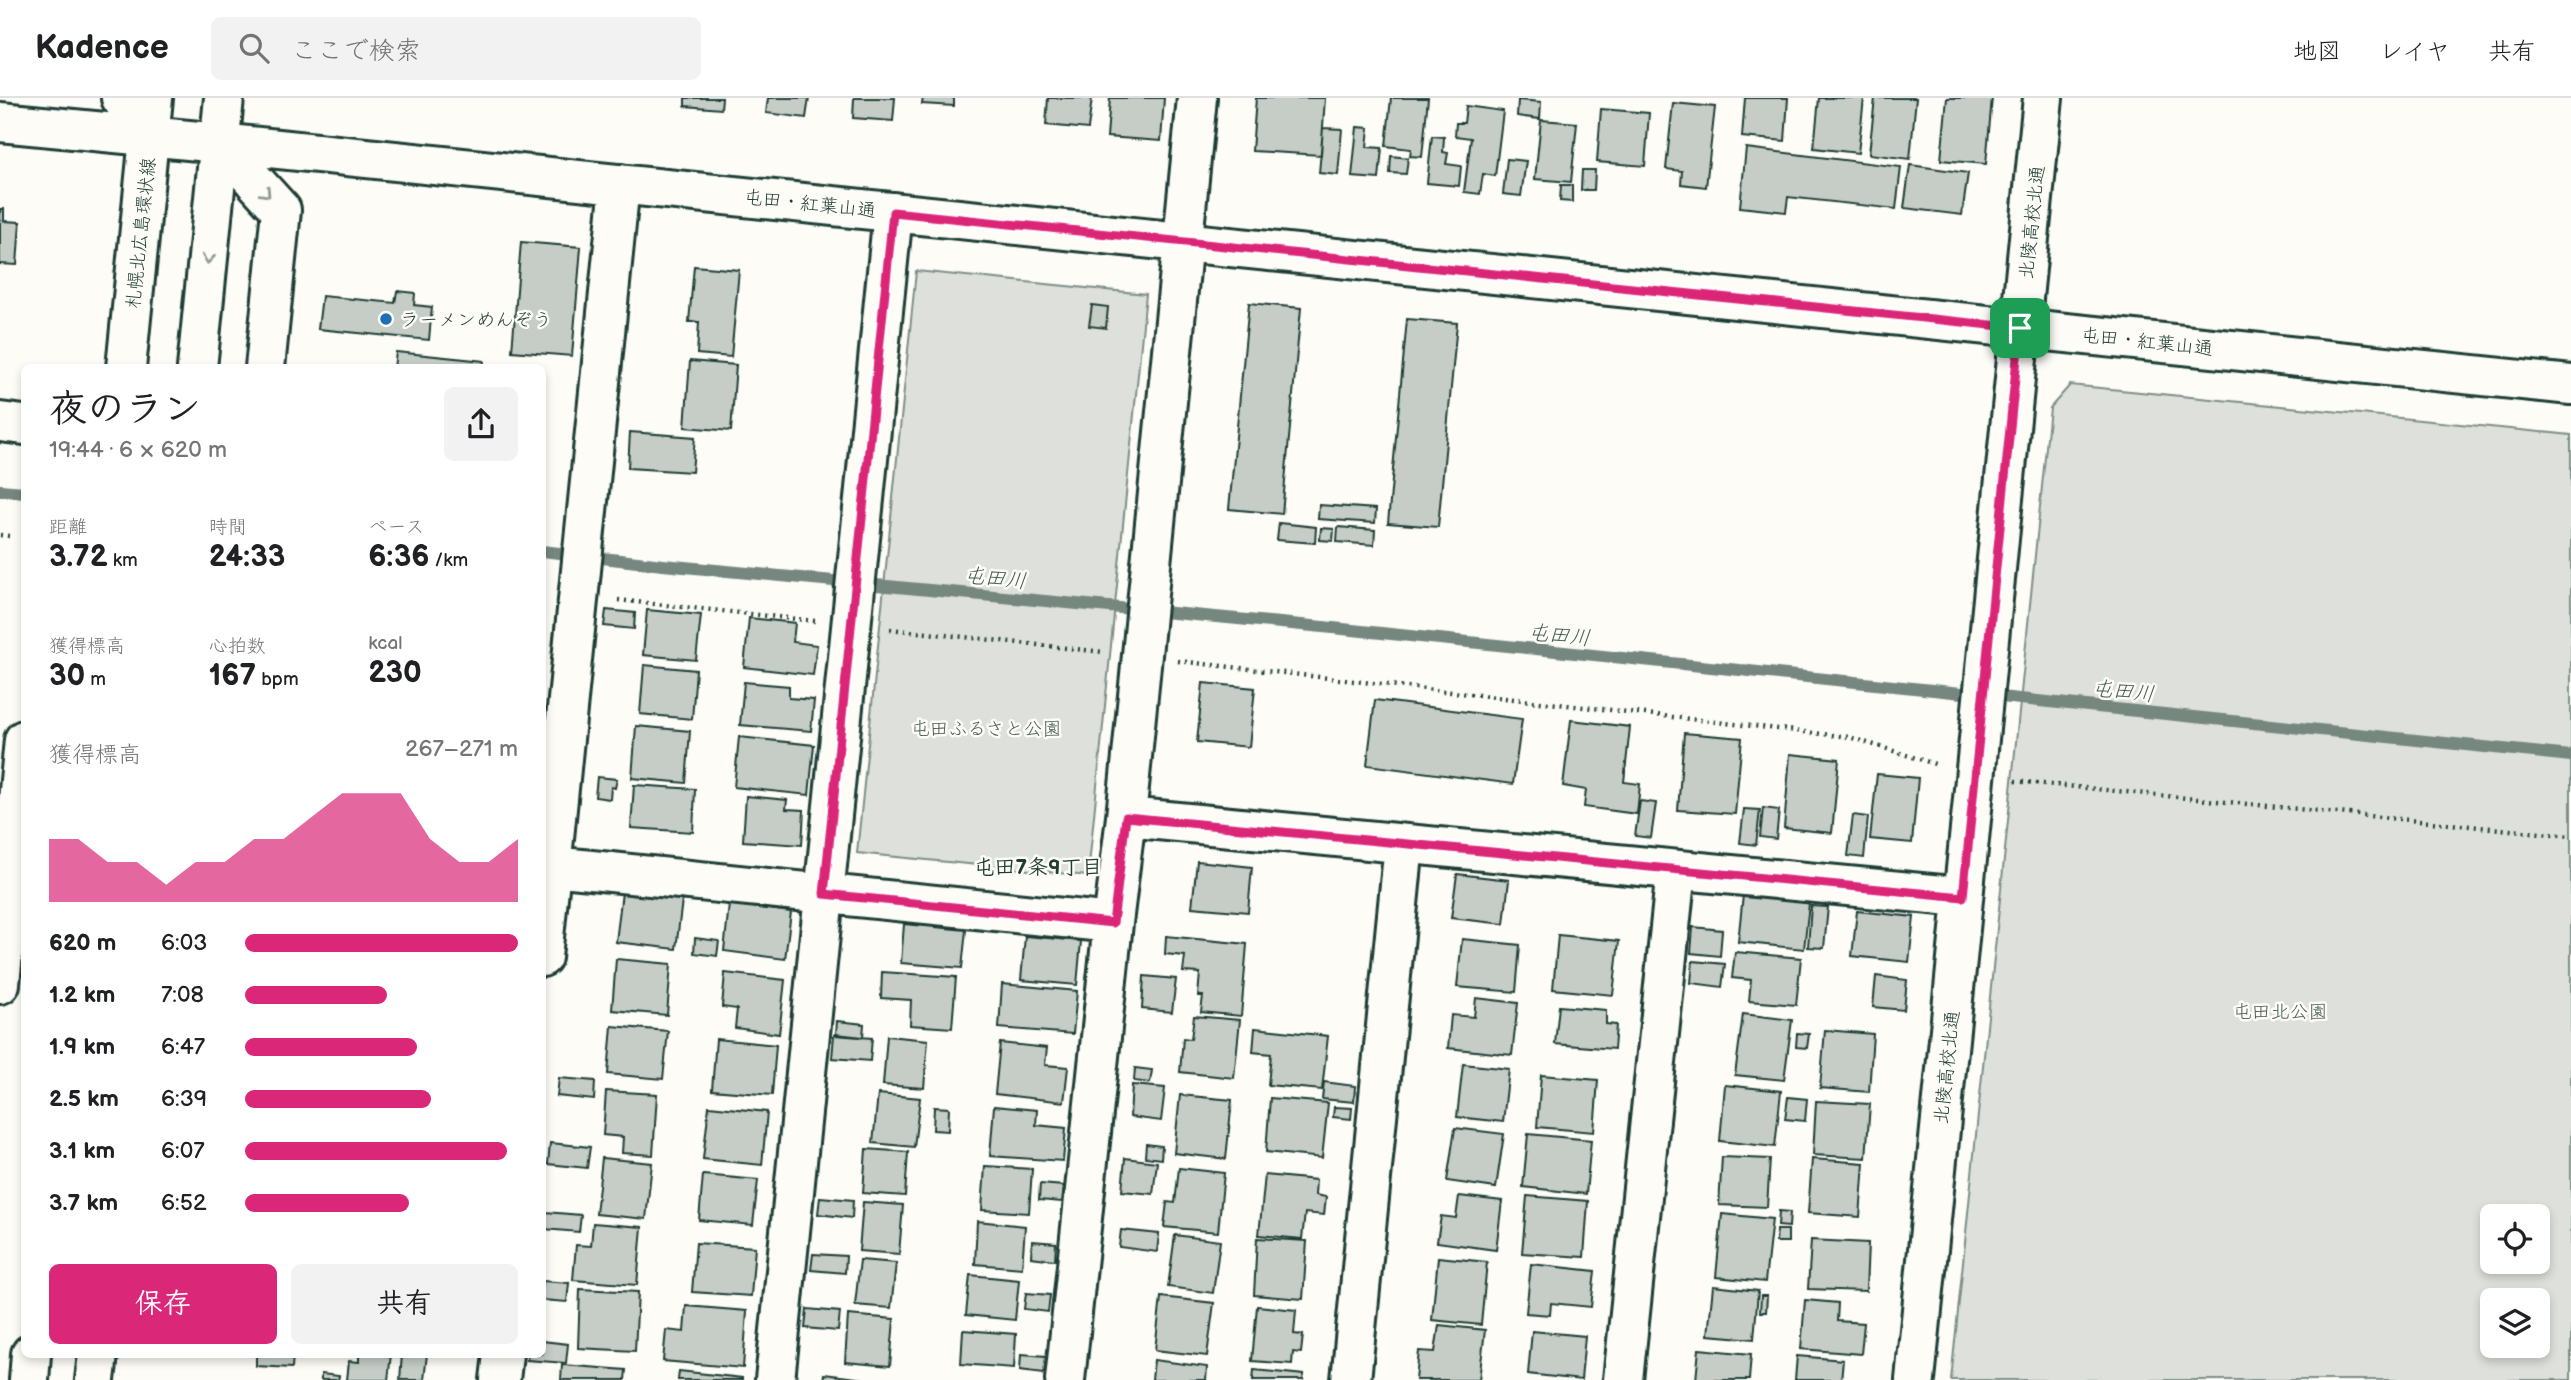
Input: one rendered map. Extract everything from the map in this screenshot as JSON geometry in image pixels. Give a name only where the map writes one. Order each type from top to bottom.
[{"type":"street","points":[[121,98],[149,138]]},
{"type":"street","name":"札幌北広島環状線","points":[[126,364],[153,98]]},
{"type":"street","points":[[197,364],[224,98]]},
{"type":"street","points":[[1065,1380],[1126,817],[1197,98]]},
{"type":"street","name":"北陵高校北通","points":[[1915,1380],[2043,98]]},
{"type":"street","name":"屯田・紅葉山通","points":[[0,122],[2571,385]]},
{"type":"street","points":[[220,143],[281,209],[265,364]]},
{"type":"street","points":[[546,883],[579,596],[620,184]]},
{"type":"street","points":[[775,1380],[893,212]]},
{"type":"street","points":[[0,422],[21,425]]},
{"type":"street","points":[[0,984],[21,770]]},
{"type":"street","points":[[1126,817],[1963,897]]},
{"type":"street","points":[[1351,1380],[1404,844]]},
{"type":"street","points":[[547,865],[1113,923]]},
{"type":"street","points":[[1623,1380],[1676,870]]},
{"type":"street","points":[[29,1380],[31,1358]]},
{"type":"street","points":[[95,1380],[98,1358]]},
{"type":"street","points":[[500,1380],[503,1358]]},
{"type":"path","points":[[0,535],[10,537]]},
{"type":"path","points":[[579,596],[851,618],[1142,650],[1849,737],[1976,766],[2571,836]]},
{"type":"green space","name":"屯田ふるさと公園","points":[[916,271],[1146,294],[1088,876],[857,853]]},
{"type":"green space","name":"屯田北公園","points":[[2070,385],[2571,435],[2571,1380],[1951,1380],[2050,408]]},
{"type":"building","points":[[685,98],[722,98],[721,109],[685,106]]},
{"type":"building","points":[[768,98],[809,98],[806,118],[766,113]]},
{"type":"building","points":[[854,98],[895,98],[893,121],[853,118]]},
{"type":"building","points":[[923,98],[954,98],[954,106],[922,104]]},
{"type":"building","points":[[1048,98],[1092,98],[1088,129],[1046,125]]},
{"type":"building","points":[[1110,98],[1164,98],[1161,141],[1107,137]]},
{"type":"building","points":[[1256,98],[1325,98],[1321,155],[1252,151]]},
{"type":"building","points":[[1391,98],[1428,98],[1422,157],[1410,156],[1411,149],[1386,146]]},
{"type":"building","points":[[1745,98],[1788,98],[1785,141],[1742,137]]},
{"type":"building","points":[[1819,98],[1864,98],[1858,153],[1814,148]]},
{"type":"building","points":[[1875,98],[1916,98],[1910,159],[1869,154]]},
{"type":"building","points":[[1947,98],[1992,98],[1986,164],[1941,160]]},
{"type":"building","points":[[1518,100],[1541,102],[1540,119],[1517,116]]},
{"type":"building","points":[[1673,103],[1715,107],[1706,187],[1681,184],[1682,171],[1666,169]]},
{"type":"building","points":[[1466,106],[1503,111],[1495,176],[1483,174],[1480,194],[1464,192],[1471,138],[1455,136],[1456,123],[1464,123]]},
{"type":"building","points":[[1601,109],[1649,113],[1645,166],[1597,162]]},
{"type":"building","points":[[1541,120],[1577,123],[1571,182],[1535,179]]},
{"type":"building","points":[[1357,127],[1369,128],[1367,147],[1382,148],[1379,179],[1352,177]]},
{"type":"building","points":[[1323,128],[1342,129],[1338,175],[1319,173]]},
{"type":"building","points":[[1432,136],[1444,137],[1443,152],[1448,153],[1446,164],[1461,166],[1459,186],[1427,183]]},
{"type":"building","points":[[1746,148],[1901,167],[1896,209],[1788,197],[1786,212],[1740,207]]},
{"type":"building","points":[[1391,156],[1408,158],[1406,174],[1390,173]]},
{"type":"building","points":[[1507,159],[1526,161],[1521,196],[1503,194]]},
{"type":"building","points":[[1910,165],[1968,173],[1962,215],[1904,208]]},
{"type":"building","points":[[1582,170],[1595,170],[1594,190],[1581,190]]},
{"type":"building","points":[[1561,185],[1572,185],[1572,202],[1560,201]]},
{"type":"building","points":[[0,209],[4,209],[4,221],[20,222],[17,265],[0,264]]},
{"type":"building","points":[[521,242],[581,247],[572,356],[512,351]]},
{"type":"building","points":[[694,266],[739,270],[731,357],[697,354],[699,322],[689,322]]},
{"type":"building","points":[[397,291],[415,293],[414,305],[432,307],[429,340],[318,329],[322,296],[395,303]]},
{"type":"building","points":[[1249,303],[1301,308],[1282,514],[1229,509]]},
{"type":"building","points":[[1092,305],[1108,307],[1106,328],[1089,326]]},
{"type":"building","points":[[1407,319],[1457,323],[1438,527],[1388,523]]},
{"type":"building","points":[[396,352],[484,361],[484,364],[394,364]]},
{"type":"building","points":[[690,361],[736,365],[731,431],[685,427]]},
{"type":"building","points":[[630,432],[695,437],[692,472],[628,468]]},
{"type":"building","points":[[1319,505],[1376,509],[1375,523],[1318,519]]},
{"type":"building","points":[[1279,523],[1316,527],[1315,543],[1277,540]]},
{"type":"building","points":[[1338,527],[1375,530],[1374,545],[1337,542]]},
{"type":"building","points":[[1321,528],[1334,529],[1333,541],[1320,540]]},
{"type":"building","points":[[606,610],[635,613],[634,629],[604,626]]},
{"type":"building","points":[[647,610],[701,615],[696,660],[643,655]]},
{"type":"building","points":[[749,618],[795,623],[793,642],[817,645],[813,675],[744,667]]},
{"type":"building","points":[[644,665],[696,670],[692,719],[640,714]]},
{"type":"building","points":[[744,682],[789,686],[789,698],[814,700],[811,731],[740,725]]},
{"type":"building","points":[[1203,683],[1255,688],[1249,747],[1197,742]]},
{"type":"building","points":[[1375,700],[1522,719],[1513,784],[1367,765]]},
{"type":"building","points":[[1571,720],[1630,727],[1624,782],[1640,784],[1637,814],[1584,807],[1586,790],[1563,786]]},
{"type":"building","points":[[636,726],[690,731],[686,783],[632,778]]},
{"type":"building","points":[[1684,733],[1742,738],[1735,814],[1678,810]]},
{"type":"building","points":[[739,737],[814,745],[809,795],[734,787]]},
{"type":"building","points":[[1790,754],[1839,759],[1832,833],[1784,828]]},
{"type":"building","points":[[1877,774],[1918,778],[1912,843],[1870,839]]},
{"type":"building","points":[[597,777],[617,779],[615,788],[611,787],[610,799],[595,797]]},
{"type":"building","points":[[634,785],[695,789],[693,832],[631,828]]},
{"type":"building","points":[[746,796],[787,800],[786,809],[804,810],[802,845],[743,841]]},
{"type":"building","points":[[1640,801],[1656,803],[1651,838],[1635,836]]},
{"type":"building","points":[[1763,808],[1779,810],[1776,839],[1760,837]]},
{"type":"building","points":[[1744,809],[1760,810],[1756,845],[1740,843]]},
{"type":"building","points":[[1853,815],[1868,817],[1864,858],[1848,856]]},
{"type":"building","points":[[1197,861],[1252,867],[1248,912],[1192,907]]},
{"type":"building","points":[[1457,874],[1509,880],[1504,924],[1451,918]]},
{"type":"building","points":[[622,892],[682,900],[676,949],[616,942]]},
{"type":"building","points":[[1743,895],[1809,903],[1804,949],[1738,942]]},
{"type":"building","points":[[729,904],[791,912],[785,959],[724,951]]},
{"type":"building","points":[[1811,906],[1828,907],[1824,948],[1808,947]]},
{"type":"building","points":[[1857,911],[1914,917],[1909,962],[1852,956]]},
{"type":"building","points":[[904,924],[966,930],[962,968],[901,963]]},
{"type":"building","points":[[1693,927],[1722,930],[1720,956],[1691,953]]},
{"type":"building","points":[[1558,935],[1619,941],[1613,995],[1553,989]]},
{"type":"building","points":[[1025,936],[1081,941],[1077,985],[1021,980]]},
{"type":"building","points":[[1166,936],[1247,944],[1241,1016],[1201,1012],[1203,996],[1198,996],[1200,973],[1183,972],[1185,956],[1165,954]]},
{"type":"building","points":[[695,938],[719,941],[717,956],[694,953]]},
{"type":"building","points":[[1462,939],[1520,945],[1516,992],[1457,987]]},
{"type":"building","points":[[1735,952],[1801,958],[1796,1005],[1749,1001],[1751,980],[1732,978]]},
{"type":"building","points":[[616,959],[671,964],[667,1015],[612,1010]]},
{"type":"building","points":[[1693,961],[1725,964],[1722,987],[1691,983]]},
{"type":"building","points":[[882,972],[956,977],[952,1028],[910,1025],[911,1000],[881,998]]},
{"type":"building","points":[[725,973],[785,980],[779,1034],[735,1028],[737,1009],[722,1007]]},
{"type":"building","points":[[1144,976],[1176,979],[1172,1012],[1142,1009]]},
{"type":"building","points":[[1876,976],[1907,980],[1904,1010],[1873,1007]]},
{"type":"building","points":[[1002,984],[1077,991],[1073,1034],[999,1028]]},
{"type":"building","points":[[1476,998],[1518,1003],[1512,1055],[1448,1048],[1451,1015],[1474,1017]]},
{"type":"building","points":[[1559,1006],[1606,1010],[1606,1024],[1616,1025],[1614,1049],[1555,1044]]},
{"type":"building","points":[[1743,1014],[1792,1020],[1784,1080],[1735,1075]]},
{"type":"building","points":[[1194,1016],[1240,1020],[1234,1078],[1180,1072],[1183,1038],[1191,1039]]},
{"type":"building","points":[[837,1021],[864,1024],[863,1037],[836,1034]]},
{"type":"building","points":[[612,1026],[668,1031],[663,1079],[608,1074]]},
{"type":"building","points":[[1255,1028],[1328,1036],[1322,1090],[1268,1085],[1271,1054],[1253,1052]]},
{"type":"building","points":[[1825,1030],[1873,1034],[1869,1092],[1820,1088]]},
{"type":"building","points":[[1797,1033],[1809,1034],[1807,1048],[1796,1047]]},
{"type":"building","points":[[834,1035],[872,1038],[870,1061],[832,1058]]},
{"type":"building","points":[[887,1036],[928,1040],[924,1088],[883,1085]]},
{"type":"building","points":[[716,1039],[776,1045],[772,1095],[712,1090]]},
{"type":"building","points":[[1000,1043],[1047,1048],[1045,1065],[1068,1067],[1064,1102],[995,1094]]},
{"type":"building","points":[[1463,1064],[1509,1069],[1503,1122],[1457,1117]]},
{"type":"building","points":[[1135,1068],[1152,1070],[1150,1083],[1134,1081]]},
{"type":"building","points":[[1541,1075],[1598,1080],[1594,1132],[1537,1127]]},
{"type":"building","points":[[559,1078],[595,1081],[594,1100],[557,1096]]},
{"type":"building","points":[[1324,1082],[1355,1086],[1354,1102],[1322,1099]]},
{"type":"building","points":[[1132,1085],[1165,1088],[1161,1121],[1130,1117]]},
{"type":"building","points":[[1725,1085],[1781,1091],[1775,1147],[1720,1141]]},
{"type":"building","points":[[606,1091],[657,1094],[653,1155],[622,1153],[623,1137],[603,1135]]},
{"type":"building","points":[[878,1094],[920,1098],[914,1147],[873,1143]]},
{"type":"building","points":[[1180,1095],[1232,1100],[1226,1159],[1174,1153]]},
{"type":"building","points":[[1788,1097],[1807,1099],[1805,1121],[1785,1119]]},
{"type":"building","points":[[1270,1098],[1328,1103],[1322,1158],[1266,1152]]},
{"type":"building","points":[[1816,1101],[1870,1104],[1866,1158],[1813,1155]]},
{"type":"building","points":[[709,1106],[767,1112],[762,1165],[703,1159]]},
{"type":"building","points":[[994,1106],[1037,1110],[1036,1125],[1066,1128],[1063,1161],[990,1156]]},
{"type":"building","points":[[934,1107],[949,1108],[948,1131],[933,1130]]},
{"type":"building","points":[[1334,1107],[1352,1108],[1351,1119],[1333,1117]]},
{"type":"building","points":[[1455,1128],[1504,1134],[1496,1188],[1447,1181]]},
{"type":"building","points":[[1528,1134],[1591,1140],[1586,1194],[1523,1187]]},
{"type":"building","points":[[550,1143],[590,1147],[587,1168],[548,1164]]},
{"type":"building","points":[[1146,1144],[1162,1146],[1161,1159],[1145,1157]]},
{"type":"building","points":[[866,1149],[908,1152],[905,1196],[863,1193]]},
{"type":"building","points":[[1722,1157],[1770,1159],[1767,1207],[1719,1205]]},
{"type":"building","points":[[602,1158],[652,1163],[646,1219],[596,1214]]},
{"type":"building","points":[[1125,1158],[1157,1162],[1153,1194],[1122,1191]]},
{"type":"building","points":[[1812,1159],[1864,1163],[1860,1217],[1808,1213]]},
{"type":"building","points":[[985,1166],[1032,1169],[1029,1213],[982,1210]]},
{"type":"building","points":[[1179,1168],[1224,1173],[1218,1232],[1164,1227],[1167,1202],[1175,1203]]},
{"type":"building","points":[[703,1175],[758,1180],[753,1225],[699,1220]]},
{"type":"building","points":[[1265,1175],[1316,1180],[1315,1195],[1326,1197],[1324,1215],[1305,1213],[1302,1239],[1259,1235]]},
{"type":"building","points":[[1040,1184],[1064,1186],[1062,1202],[1039,1200]]},
{"type":"building","points":[[1459,1196],[1502,1201],[1496,1250],[1437,1242],[1441,1216],[1456,1218]]},
{"type":"building","points":[[1527,1196],[1588,1201],[1584,1257],[1522,1253]]},
{"type":"building","points":[[820,1197],[853,1200],[852,1218],[818,1214]]},
{"type":"building","points":[[863,1202],[903,1205],[899,1254],[859,1251]]},
{"type":"building","points":[[1779,1211],[1790,1212],[1789,1227],[1778,1226]]},
{"type":"building","points":[[546,1212],[581,1215],[579,1232],[546,1229]]},
{"type":"building","points":[[1722,1214],[1772,1219],[1765,1282],[1716,1277]]},
{"type":"building","points":[[977,1221],[1025,1226],[1022,1268],[975,1264]]},
{"type":"building","points":[[593,1223],[642,1227],[637,1285],[573,1280],[576,1245],[591,1246]]},
{"type":"building","points":[[1121,1230],[1159,1234],[1157,1252],[1119,1247]]},
{"type":"building","points":[[1777,1230],[1788,1230],[1788,1242],[1776,1242]]},
{"type":"building","points":[[1175,1235],[1220,1241],[1213,1293],[1168,1287]]},
{"type":"building","points":[[1257,1238],[1307,1241],[1303,1299],[1254,1295]]},
{"type":"building","points":[[1811,1240],[1868,1243],[1866,1291],[1808,1289]]},
{"type":"building","points":[[1032,1241],[1056,1243],[1055,1260],[1031,1257]]},
{"type":"building","points":[[696,1243],[755,1247],[751,1296],[692,1292]]},
{"type":"building","points":[[813,1254],[846,1256],[845,1273],[811,1270]]},
{"type":"building","points":[[1438,1257],[1487,1262],[1481,1325],[1432,1320]]},
{"type":"building","points":[[860,1260],[896,1263],[891,1308],[855,1305]]},
{"type":"building","points":[[1531,1264],[1595,1271],[1591,1307],[1551,1303],[1550,1315],[1526,1313]]},
{"type":"building","points":[[970,1275],[1019,1280],[1015,1320],[966,1315]]},
{"type":"building","points":[[546,1281],[569,1283],[567,1302],[546,1300]]},
{"type":"building","points":[[1713,1286],[1758,1291],[1754,1339],[1708,1335]]},
{"type":"building","points":[[580,1289],[638,1292],[635,1351],[578,1348]]},
{"type":"building","points":[[1026,1293],[1050,1295],[1048,1312],[1024,1309]]},
{"type":"building","points":[[1761,1296],[1767,1296],[1766,1312],[1760,1312]]},
{"type":"building","points":[[1161,1297],[1214,1303],[1207,1356],[1155,1350]]},
{"type":"building","points":[[1805,1300],[1838,1303],[1837,1321],[1864,1323],[1861,1354],[1801,1349]]},
{"type":"building","points":[[686,1306],[747,1311],[743,1368],[663,1361],[666,1330],[684,1332]]},
{"type":"building","points":[[1257,1306],[1296,1310],[1294,1334],[1303,1335],[1301,1353],[1293,1352],[1292,1364],[1252,1361]]},
{"type":"building","points":[[807,1309],[840,1312],[838,1331],[805,1328]]},
{"type":"building","points":[[848,1315],[894,1319],[890,1366],[845,1362]]},
{"type":"building","points":[[1439,1325],[1485,1330],[1479,1380],[1416,1380],[1419,1351],[1435,1352]]},
{"type":"building","points":[[963,1330],[1016,1334],[1014,1368],[961,1364]]},
{"type":"building","points":[[1532,1331],[1585,1336],[1581,1380],[1528,1374]]},
{"type":"building","points":[[546,1341],[568,1344],[566,1363],[527,1360],[546,1358]]},
{"type":"building","points":[[1699,1349],[1751,1354],[1749,1380],[1696,1380]]},
{"type":"building","points":[[1021,1354],[1046,1356],[1044,1373],[1020,1370]]},
{"type":"building","points":[[1797,1356],[1843,1360],[1841,1380],[1795,1380]]},
{"type":"building","points":[[256,1358],[293,1358],[292,1368],[256,1366]]},
{"type":"building","points":[[359,1358],[391,1358],[388,1380],[347,1380],[349,1361],[359,1362]]},
{"type":"building","points":[[402,1358],[427,1358],[424,1380],[400,1380]]},
{"type":"building","points":[[1154,1360],[1207,1367],[1206,1380],[1152,1380]]},
{"type":"building","points":[[562,1365],[626,1370],[625,1380],[561,1380]]},
{"type":"building","points":[[1254,1370],[1304,1375],[1303,1380],[1253,1380]]},
{"type":"building","points":[[679,1371],[742,1378],[742,1380],[678,1380]]},
{"type":"building","points":[[321,1374],[339,1376],[338,1380],[321,1380]]},
{"type":"building","points":[[824,1374],[864,1379],[864,1380],[823,1380]]},
{"type":"waterway","name":"屯田川","points":[[0,490],[21,492]]},
{"type":"waterway","name":"屯田川","points":[[546,551],[663,565],[1323,627],[2571,756]]},
{"type":"place","name":"ラーメンめんぞう","points":[[386,319]]},
{"type":"district","name":"屯田7条9丁目","points":[[1038,867]]},
{"type":"route","points":[[893,212],[2020,328],[1963,897],[1126,817],[1113,923],[824,894],[893,212]]}]
